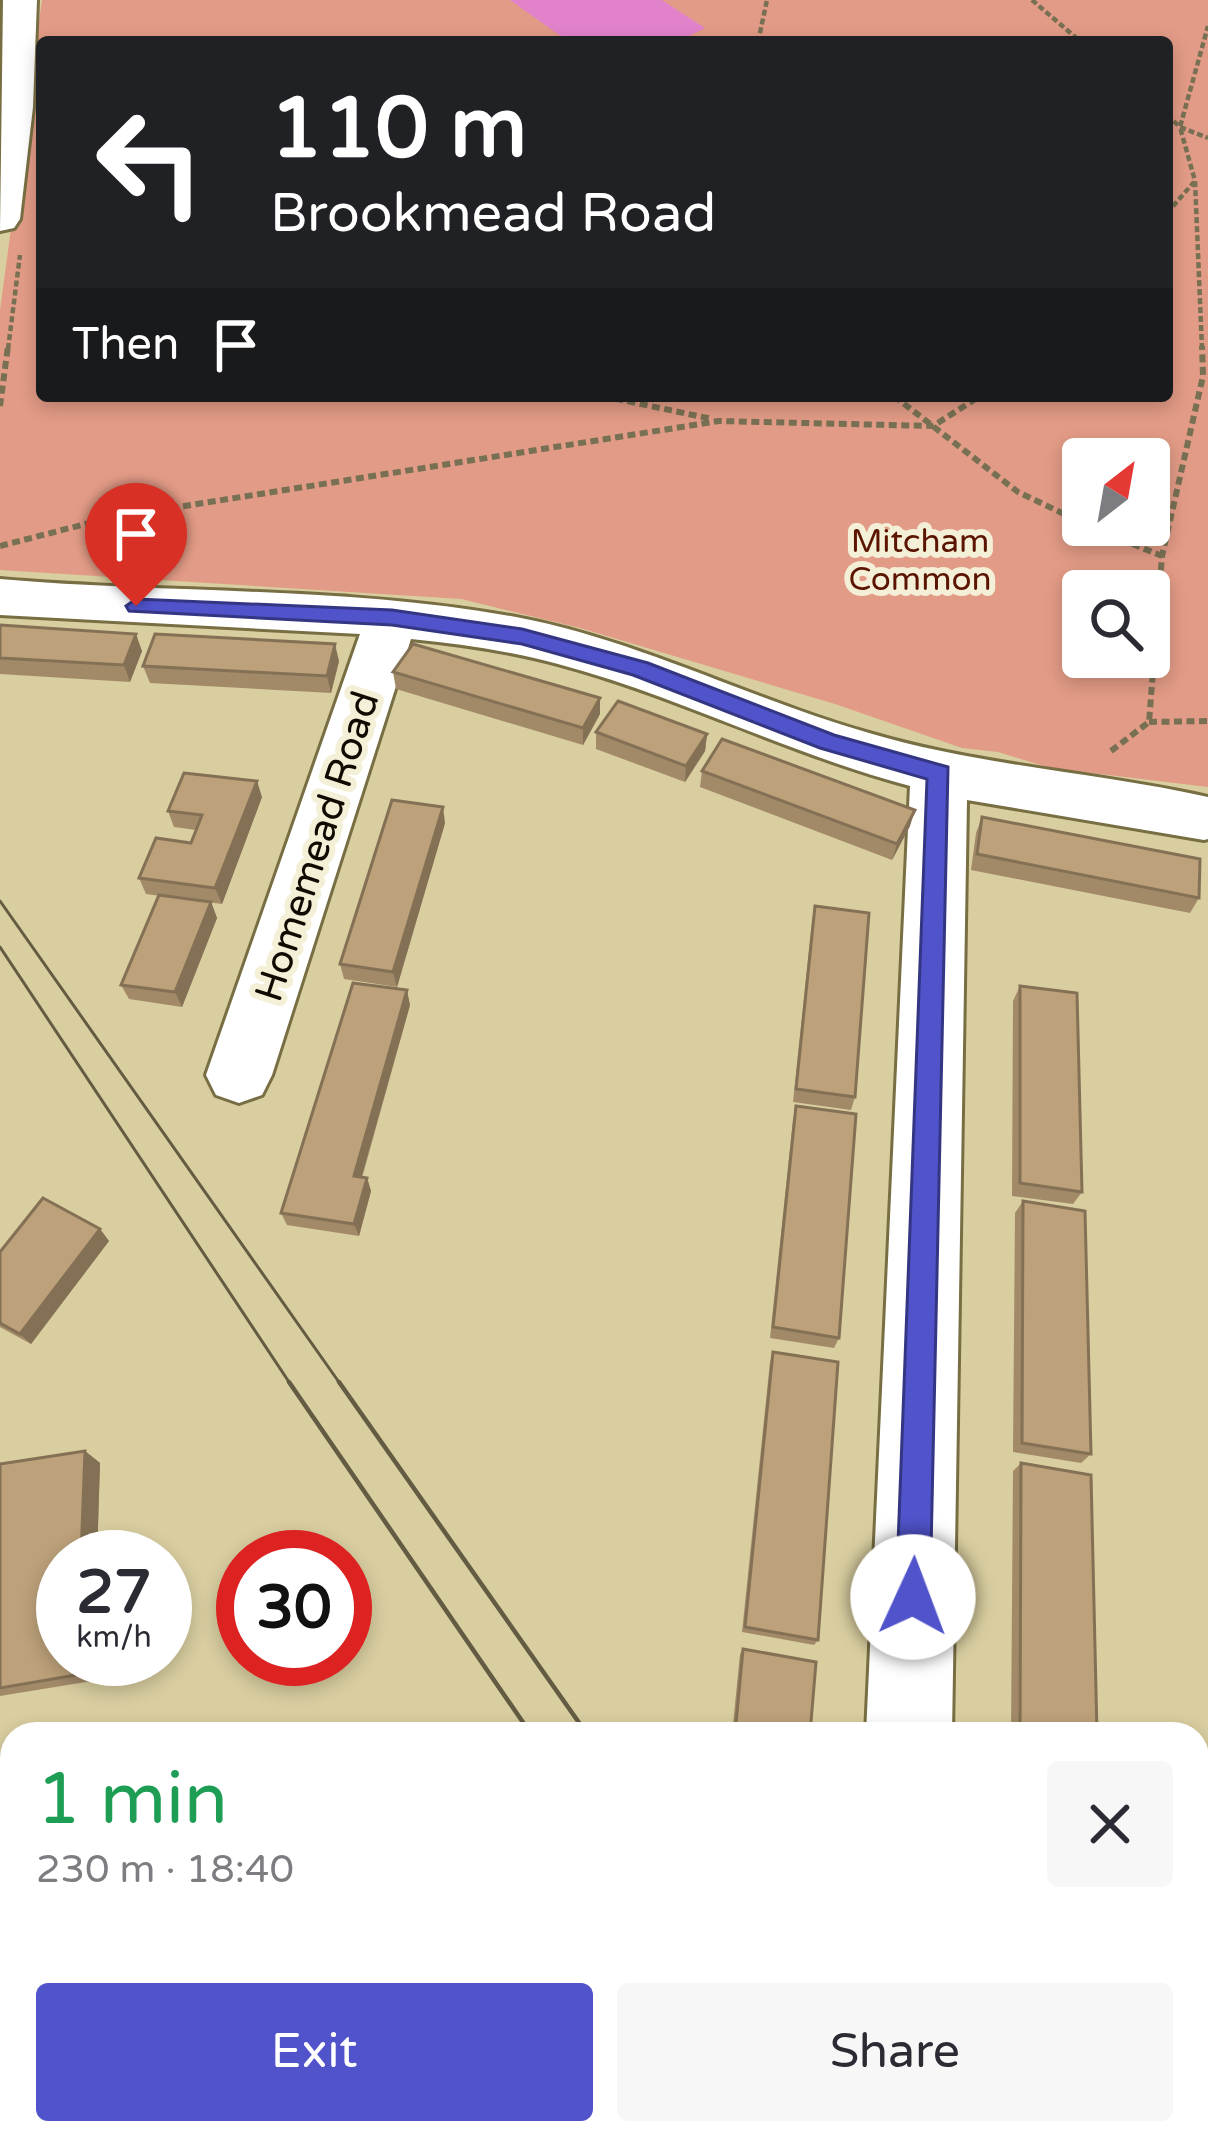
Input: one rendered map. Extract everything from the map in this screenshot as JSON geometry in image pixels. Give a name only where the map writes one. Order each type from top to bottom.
[{"type":"street","points":[[0,220],[14,106],[20,0]]},
{"type":"street","points":[[0,598],[392,617],[482,629],[640,669],[828,742],[939,773],[1051,796],[1204,818]]},
{"type":"street","name":"Homemead Road","points":[[239,1075],[392,617]]},
{"type":"street","points":[[909,1722],[939,773]]},
{"type":"path","points":[[759,36],[767,0]]},
{"type":"path","points":[[1032,0],[1074,36]]},
{"type":"path","points":[[1149,722],[1162,556],[1203,376],[1195,181],[1180,127],[1208,26]]},
{"type":"path","points":[[1173,121],[1208,137]]},
{"type":"path","points":[[1173,128],[1180,127]]},
{"type":"path","points":[[1173,206],[1195,181]]},
{"type":"path","points":[[630,402],[719,421]]},
{"type":"path","points":[[902,402],[1018,492],[1062,513]]},
{"type":"path","points":[[0,546],[110,518],[719,421],[933,426],[971,402]]},
{"type":"path","points":[[1138,546],[1162,556]]},
{"type":"path","points":[[1051,796],[1149,722],[1208,721]]},
{"type":"green space","name":"Mitcham Common","points":[[42,0],[1208,0],[1208,787],[1050,768],[998,752],[962,748],[835,704],[580,628],[461,599],[0,570],[0,310],[36,44],[36,402],[1173,402],[1173,36],[37,36]]},
{"type":"shaded area","points":[[510,0],[662,0],[705,28],[689,36],[561,36]]},
{"type":"building","points":[[0,625],[136,634],[124,665],[0,658]]},
{"type":"building","points":[[155,634],[335,644],[327,676],[143,666]]},
{"type":"building","points":[[413,644],[600,698],[583,728],[393,672]]},
{"type":"building","points":[[618,701],[707,734],[686,766],[596,732]]},
{"type":"building","points":[[722,739],[915,810],[897,844],[702,771]]},
{"type":"building","points":[[184,773],[257,781],[215,888],[139,878],[156,838],[191,843],[202,815],[168,811]]},
{"type":"building","points":[[392,800],[443,807],[393,972],[340,964]]},
{"type":"building","points":[[982,817],[1200,859],[1199,898],[977,854]]},
{"type":"building","points":[[159,895],[211,902],[175,992],[121,985]]},
{"type":"building","points":[[815,906],[869,913],[855,1097],[796,1089]]},
{"type":"building","points":[[353,983],[407,990],[354,1176],[367,1178],[354,1224],[281,1213]]},
{"type":"building","points":[[1020,986],[1077,993],[1082,1192],[1020,1183]]},
{"type":"building","points":[[796,1106],[856,1114],[839,1338],[773,1327]]},
{"type":"building","points":[[43,1198],[100,1229],[20,1334],[0,1323],[0,1252]]},
{"type":"building","points":[[1023,1201],[1085,1211],[1091,1454],[1022,1443]]},
{"type":"building","points":[[773,1352],[838,1362],[818,1640],[745,1627]]},
{"type":"building","points":[[85,1451],[82,1530],[36,1530],[36,1682],[0,1688],[0,1464]]},
{"type":"building","points":[[1021,1463],[1091,1475],[1097,1722],[1020,1722]]},
{"type":"building","points":[[743,1649],[816,1662],[811,1722],[736,1722]]},
{"type":"tram line","points":[[0,901],[341,1385]]},
{"type":"tram line","points":[[0,947],[289,1382]]},
{"type":"tram line","points":[[289,1382],[523,1722]]},
{"type":"tram line","points":[[339,1382],[579,1722]]},
{"type":"route","points":[[136,606],[392,617],[522,636],[640,669],[828,742],[939,773],[913,1597]]}]
